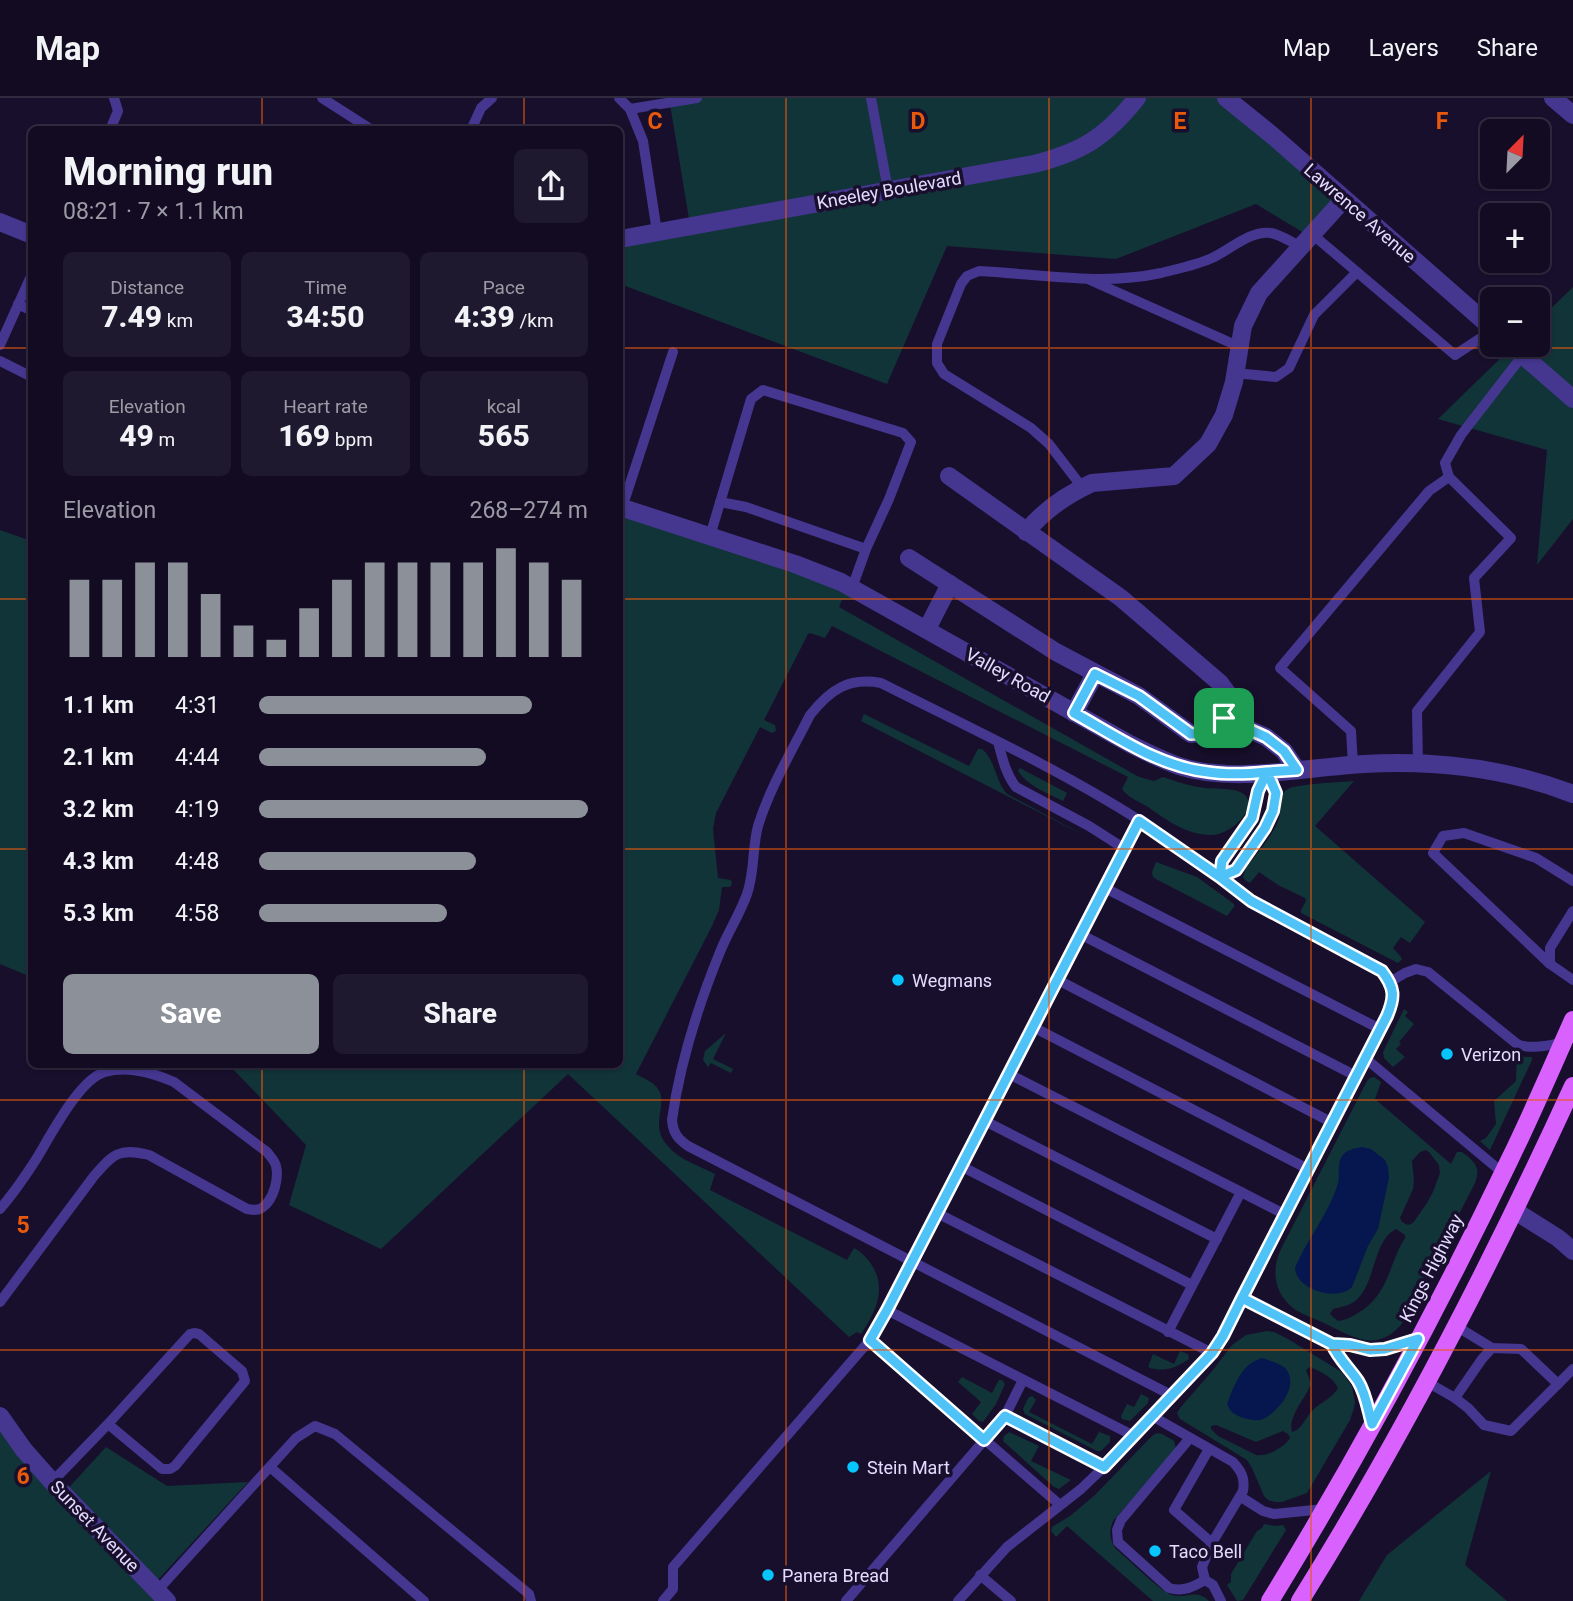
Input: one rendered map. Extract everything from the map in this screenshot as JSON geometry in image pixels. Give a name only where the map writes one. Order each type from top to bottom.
[{"type":"main road","name":"Kings Highway","points":[[1269,1601],[1372,1424],[1451,1278],[1503,1173],[1573,1020]]},
{"type":"main road","points":[[1300,1601],[1328,1558],[1457,1326],[1572,1090]]},
{"type":"street","name":"Kneeley Boulevard","points":[[623,238],[1058,158],[1082,148],[1103,134],[1121,118],[1137,98]]},
{"type":"street","name":"Lawrence Avenue","points":[[1226,98],[1480,318]]},
{"type":"street","points":[[1553,98],[1573,116]]},
{"type":"street","points":[[1026,533],[1038,518],[1082,487],[1092,483],[1174,476],[1208,444],[1224,415],[1236,373],[1243,326],[1259,293],[1344,199]]},
{"type":"street","points":[[0,222],[28,233]]},
{"type":"street","points":[[1525,357],[1573,399]]},
{"type":"street","points":[[909,558],[1056,652],[1139,696],[1191,734],[1208,733],[1224,718],[1231,698],[1220,683],[1121,598],[949,476]]},
{"type":"street","name":"Valley Road","points":[[623,508],[795,564],[841,582],[1130,744],[1179,766],[1208,772],[1245,774],[1353,765],[1458,765],[1533,780],[1573,794]]},
{"type":"street","points":[[927,629],[950,584]]},
{"type":"street","points":[[1074,713],[1095,674]]},
{"type":"street","points":[[1224,718],[1266,737],[1284,751],[1297,770]]},
{"type":"street","points":[[1515,1211],[1573,1250]]},
{"type":"street","name":"Sunset Avenue","points":[[0,1416],[24,1450],[52,1482],[162,1596]]},
{"type":"lane","points":[[112,126],[118,111],[114,98]]},
{"type":"lane","points":[[322,98],[366,126]]},
{"type":"lane","points":[[473,126],[481,108],[492,98]]},
{"type":"lane","points":[[620,98],[629,109],[643,141],[657,232]]},
{"type":"lane","points":[[629,109],[692,98]]},
{"type":"lane","points":[[872,98],[888,190]]},
{"type":"lane","points":[[1082,487],[1049,444],[1031,428],[944,374],[937,363],[937,344],[961,284],[967,276],[979,271],[1086,279],[1132,277],[1160,273],[1211,259],[1250,237],[1272,233],[1306,240],[1357,272],[1455,355],[1480,338]]},
{"type":"lane","points":[[1236,373],[1276,377],[1289,368],[1314,315],[1357,272]]},
{"type":"lane","points":[[1086,279],[1240,347]]},
{"type":"lane","points":[[0,345],[28,283]]},
{"type":"lane","points":[[18,304],[28,309]]},
{"type":"lane","points":[[623,501],[673,352]]},
{"type":"lane","points":[[1418,763],[1417,711],[1480,632],[1474,578],[1511,538],[1448,477],[1445,463],[1512,357]]},
{"type":"lane","points":[[0,361],[28,375]]},
{"type":"lane","points":[[710,536],[751,398],[763,390],[903,433],[911,442],[852,588]]},
{"type":"lane","points":[[1353,765],[1351,730],[1280,668],[1429,491],[1448,477]]},
{"type":"lane","points":[[720,502],[746,507],[866,549]]},
{"type":"lane","points":[[958,1601],[1007,1547],[1081,1489],[1104,1467],[1173,1396],[1212,1353],[1380,1030],[1392,1005],[1393,996],[1390,982],[1375,966],[1251,901],[1114,804],[881,683],[855,682],[836,689],[821,701],[810,715],[762,815],[754,843],[752,874],[747,894],[721,950],[682,1061],[672,1129],[688,1146],[1173,1396]]},
{"type":"lane","points":[[998,742],[1005,767],[1016,787],[1089,826],[1125,849]]},
{"type":"lane","points":[[1220,877],[1236,870],[1265,828],[1273,811],[1276,793],[1267,772]]},
{"type":"lane","points":[[1220,877],[1222,861],[1252,818],[1258,791],[1267,772]]},
{"type":"lane","points":[[663,1601],[673,1589],[673,1567],[870,1340],[1139,821]]},
{"type":"lane","points":[[1573,881],[1536,858],[1464,833],[1443,836],[1433,853],[1550,964],[1573,980]]},
{"type":"lane","points":[[1105,888],[1380,1030]]},
{"type":"lane","points":[[1550,964],[1550,948],[1573,911]]},
{"type":"lane","points":[[1080,934],[1356,1076]]},
{"type":"lane","points":[[1390,982],[1416,969],[1428,972],[1517,1044],[1525,1048],[1563,1043]]},
{"type":"lane","points":[[1058,980],[1331,1122]]},
{"type":"lane","points":[[1033,1027],[1308,1169]]},
{"type":"lane","points":[[1365,1058],[1503,1173]]},
{"type":"lane","points":[[0,1209],[35,1162],[73,1100],[91,1079],[104,1072],[127,1069],[157,1075],[174,1082],[267,1152],[276,1164],[277,1181],[271,1197],[257,1210],[247,1209],[149,1155],[132,1151],[119,1153],[109,1159],[94,1175],[0,1302]]},
{"type":"lane","points":[[1009,1074],[1284,1214]]},
{"type":"lane","points":[[985,1121],[1217,1239]]},
{"type":"lane","points":[[961,1166],[1192,1285]]},
{"type":"lane","points":[[1168,1332],[1241,1192]]},
{"type":"lane","points":[[937,1213],[1212,1353]]},
{"type":"lane","points":[[1242,1298],[1332,1344],[1378,1350],[1418,1339]]},
{"type":"lane","points":[[887,1310],[1134,1436]]},
{"type":"lane","points":[[1457,1326],[1492,1348],[1521,1349],[1558,1384]]},
{"type":"lane","points":[[52,1482],[190,1334],[199,1334],[245,1376],[245,1381],[170,1469],[162,1469],[108,1424]]},
{"type":"lane","points":[[870,1340],[1060,1505]]},
{"type":"lane","points":[[1332,1344],[1338,1357],[1359,1382],[1372,1424]]},
{"type":"lane","points":[[1455,1398],[1492,1348]]},
{"type":"lane","points":[[1427,1382],[1455,1398],[1484,1425],[1511,1431],[1573,1369]]},
{"type":"lane","points":[[846,1601],[1005,1416],[1023,1380]]},
{"type":"lane","points":[[1005,1416],[1104,1467]]},
{"type":"lane","points":[[1152,1416],[1233,1462],[1242,1472],[1244,1482],[1241,1497],[1212,1543],[1202,1567],[1205,1580],[1213,1585],[1221,1599]]},
{"type":"lane","points":[[162,1596],[296,1438],[315,1426],[335,1434],[529,1594],[531,1601]]},
{"type":"lane","points":[[1191,1438],[1121,1520],[1117,1530],[1118,1542],[1169,1588],[1179,1591],[1194,1587],[1205,1580]]},
{"type":"lane","points":[[1209,1449],[1174,1510],[1212,1543]]},
{"type":"lane","points":[[270,1467],[424,1601]]},
{"type":"lane","points":[[1241,1497],[1263,1511],[1274,1514],[1324,1509]]},
{"type":"lane","points":[[980,1575],[1007,1599]]},
{"type":"green space","points":[[669,98],[1225,98],[1347,200],[1304,233],[1256,204],[1116,259],[947,246],[887,384],[623,285],[623,236],[690,225]]},
{"type":"green space","points":[[1573,287],[1573,519],[1537,565],[1547,450],[1438,419],[1502,357],[1550,357],[1550,309]]},
{"type":"green space","points":[[623,506],[877,599],[842,600],[839,607],[1139,777],[1154,781],[1163,777],[1199,787],[1235,790],[1247,798],[1246,812],[1228,830],[1220,834],[1203,835],[1186,830],[1127,794],[1122,789],[1128,777],[832,626],[825,638],[808,634],[764,720],[775,725],[776,731],[772,733],[760,727],[716,813],[713,829],[718,878],[731,880],[732,884],[730,887],[722,887],[719,910],[712,926],[636,1074],[654,1084],[661,1095],[659,1123],[662,1138],[668,1146],[684,1159],[715,1174],[710,1190],[847,1260],[854,1248],[867,1259],[877,1276],[879,1293],[874,1310],[861,1334],[857,1332],[849,1337],[568,1074],[381,1249],[289,1205],[306,1145],[232,1068],[623,1068]]},
{"type":"green space","points":[[0,530],[28,540],[28,976],[0,964]]},
{"type":"green space","points":[[864,714],[969,766],[978,749],[982,749],[990,759],[1007,794],[1085,836],[861,721]]},
{"type":"green space","points":[[1020,768],[1067,793],[1063,801],[1027,781],[1018,771]]},
{"type":"green space","points":[[1354,781],[1315,826],[1425,922],[1410,943],[1401,937],[1393,948],[1402,959],[1398,963],[1301,913],[1305,898],[1259,872],[1250,883],[1243,877],[1276,825],[1285,791],[1293,787]]},
{"type":"green space","points":[[1156,862],[1197,877],[1234,904],[1234,907],[1227,916],[1156,879],[1152,872]]},
{"type":"green space","points":[[1404,1009],[1408,1012],[1405,1016],[1414,1024],[1396,1049],[1405,1057],[1393,1067],[1384,1058],[1383,1052]]},
{"type":"green space","points":[[726,1033],[713,1059],[733,1069],[731,1073],[711,1063],[708,1067],[703,1060],[705,1051]]},
{"type":"green space","points":[[1517,1053],[1532,1057],[1532,1060],[1490,1150],[1480,1141],[1486,1138],[1496,1124],[1494,1101],[1516,1081]]},
{"type":"green space","points":[[1374,1077],[1381,1082],[1375,1099],[1451,1164],[1457,1152],[1462,1152],[1473,1162],[1477,1173],[1475,1183],[1404,1321],[1385,1338],[1365,1340],[1296,1310],[1278,1288],[1275,1273],[1281,1249],[1370,1078]],"holes":[[[1426,1150],[1439,1165],[1440,1173],[1427,1203],[1413,1223],[1408,1225],[1400,1218],[1413,1189],[1412,1161],[1420,1152]],[[1396,1229],[1405,1235],[1405,1238],[1379,1294],[1363,1310],[1338,1321],[1330,1314],[1333,1309],[1352,1303],[1361,1295],[1382,1243]]]},
{"type":"green space","points":[[1274,1332],[1340,1371],[1352,1387],[1355,1402],[1350,1420],[1307,1493],[1282,1502],[1268,1500],[1264,1496],[1247,1460],[1180,1419],[1177,1413],[1232,1345],[1246,1335]],"holes":[[[1310,1367],[1330,1378],[1338,1388],[1292,1432],[1292,1420],[1311,1384],[1306,1370]],[[1216,1425],[1256,1442],[1283,1431],[1290,1438],[1275,1451],[1256,1455],[1218,1436],[1211,1429],[1211,1426]]]},
{"type":"green space","points":[[1180,1351],[1188,1354],[1189,1359],[1179,1365],[1169,1369],[1148,1367],[1153,1354],[1174,1364]]},
{"type":"green space","points":[[962,1377],[992,1393],[999,1380],[1005,1384],[996,1404],[983,1422],[972,1414],[981,1402],[958,1382]]},
{"type":"green space","points":[[1141,1394],[1149,1398],[1148,1403],[1130,1421],[1122,1419],[1127,1404],[1134,1407]]},
{"type":"green space","points":[[1032,1396],[1036,1400],[1029,1412],[1092,1444],[1099,1432],[1110,1436],[1110,1442],[1101,1451],[1097,1451],[1025,1414],[1023,1409],[1028,1398]]},
{"type":"green space","points":[[0,1410],[63,1494],[106,1447],[167,1486],[248,1482],[155,1583],[166,1601],[0,1601]]},
{"type":"green space","points":[[1009,1432],[1039,1446],[1031,1461],[1071,1480],[1059,1489],[1054,1487],[1003,1441]]},
{"type":"green space","points":[[1157,1433],[1174,1441],[1176,1449],[1113,1521],[1111,1539],[1116,1549],[1167,1593],[1177,1596],[1196,1594],[1209,1601],[1153,1601],[1067,1526],[1056,1537],[1051,1531],[1052,1527],[1095,1495]]},
{"type":"green space","points":[[1491,1471],[1465,1565],[1507,1601],[1359,1601],[1387,1555]]},
{"type":"green space","points":[[1264,1524],[1283,1525],[1286,1530],[1243,1600],[1237,1601],[1227,1585],[1257,1531]]},
{"type":"shaded area","points":[[1362,1147],[1371,1149],[1385,1160],[1388,1167],[1389,1178],[1378,1229],[1368,1246],[1352,1287],[1337,1293],[1310,1288],[1297,1276],[1295,1268],[1334,1194],[1342,1156]]},
{"type":"shaded area","points":[[1263,1358],[1284,1367],[1289,1373],[1289,1388],[1282,1403],[1265,1418],[1243,1418],[1233,1413],[1227,1404],[1244,1370]]},
{"type":"place","name":"Wegmans","points":[[898,980]]},
{"type":"place","name":"Verizon","points":[[1447,1054]]},
{"type":"place","name":"Stein Mart","points":[[853,1467]]},
{"type":"place","name":"Taco Bell","points":[[1155,1551]]},
{"type":"place","name":"Panera Bread","points":[[768,1575]]},
{"type":"route","points":[[1224,718],[1208,733],[1191,734],[1139,696],[1095,674],[1074,713],[1130,744],[1179,766],[1208,772],[1267,772],[1276,793],[1273,811],[1265,828],[1236,870],[1220,877],[1251,901],[1375,966],[1390,982],[1393,996],[1387,1016],[1242,1298],[1332,1344],[1338,1357],[1359,1382],[1372,1424],[1418,1339],[1385,1349],[1370,1350],[1332,1344],[1242,1298],[1212,1353],[1104,1467],[1005,1416],[984,1440],[870,1340],[1139,821],[1220,877],[1222,861],[1252,818],[1258,791],[1267,772],[1297,770],[1284,751],[1266,737],[1224,718]]}]
